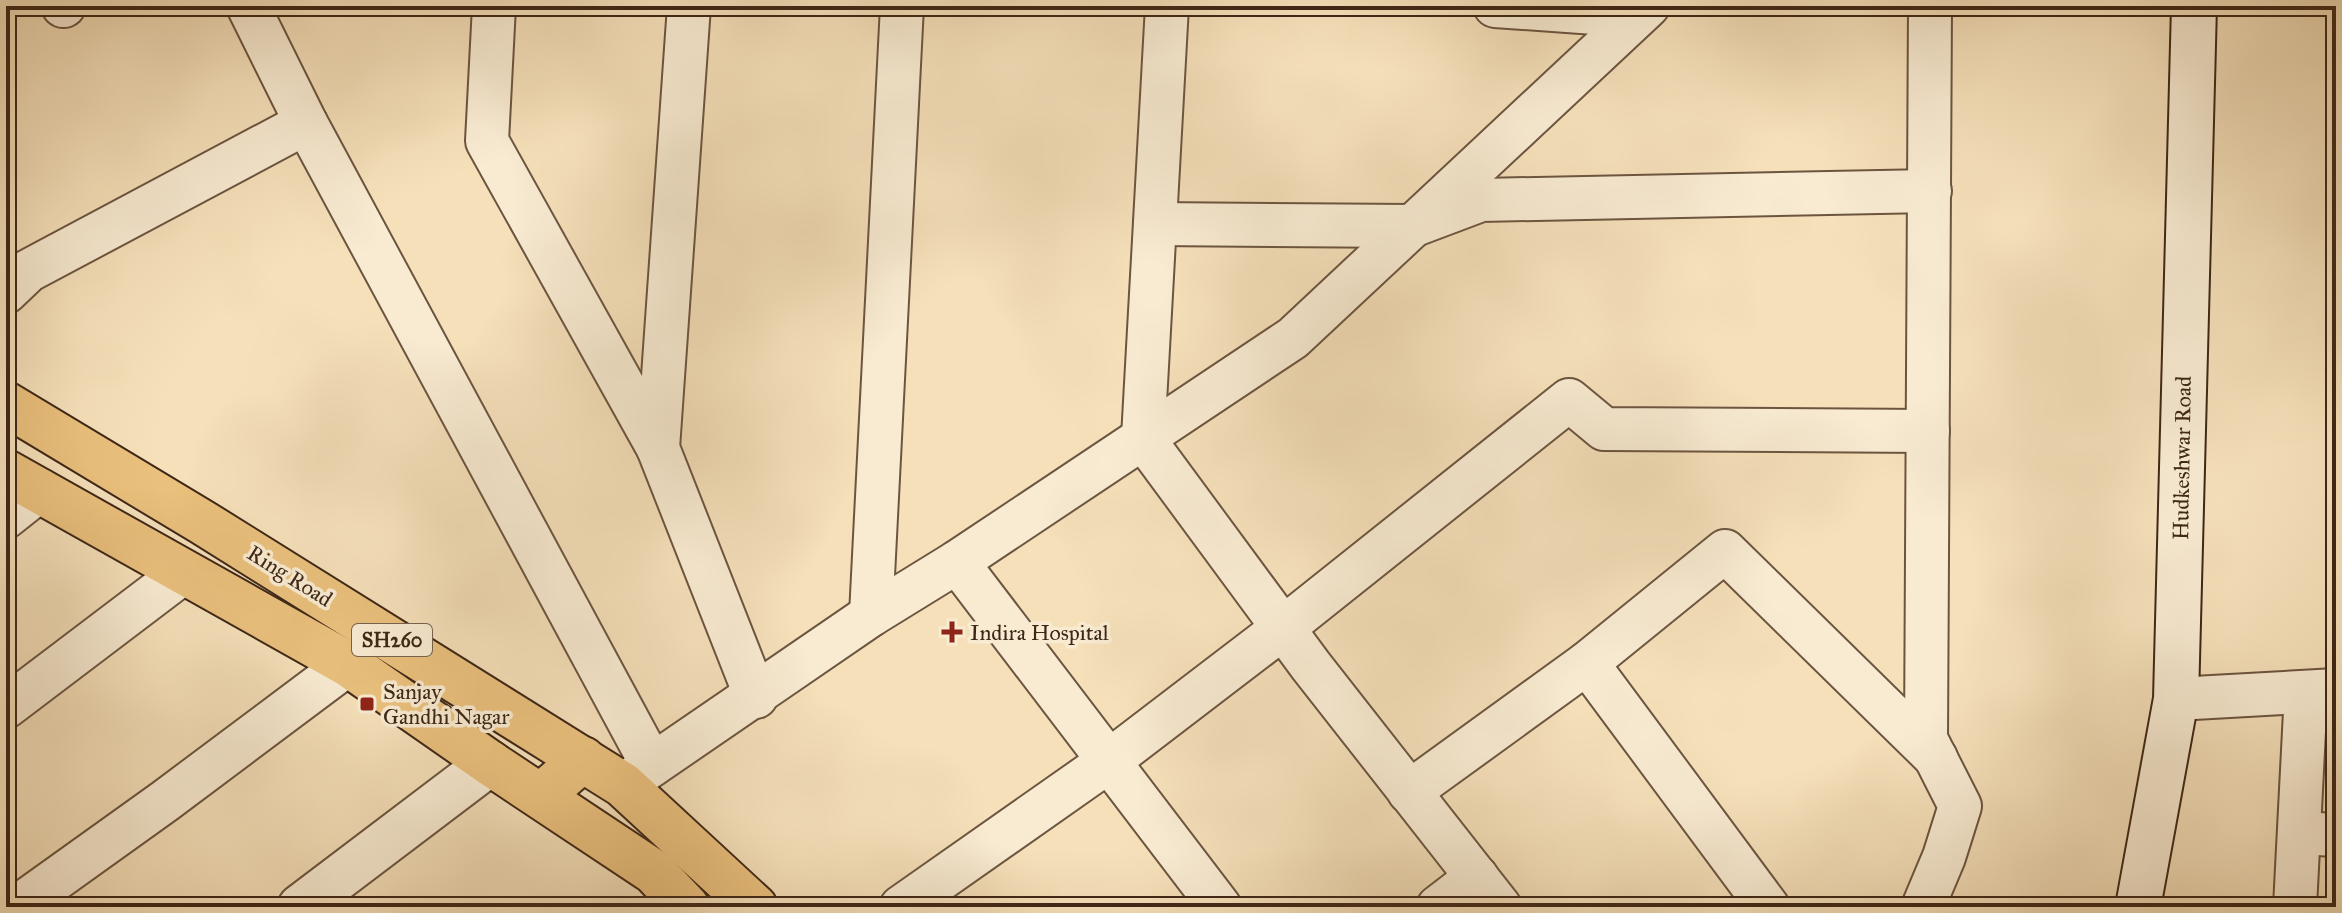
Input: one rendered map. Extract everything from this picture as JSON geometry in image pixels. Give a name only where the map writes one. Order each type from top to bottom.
[{"type":"main road","name":"Hudkeshwar Road","points":[[2138,907],[2176,699],[2194,6]]},
{"type":"main road","name":"Ring Road","points":[[6,404],[583,759],[638,775],[755,907]]},
{"type":"main road","name":"Ring Road","points":[[23,481],[348,664],[654,872],[687,907]]},
{"type":"main road","points":[[541,796],[583,759]]},
{"type":"main road","points":[[300,907],[490,763]]},
{"type":"street","points":[[248,6],[638,775],[756,697],[871,615],[957,562],[1293,338],[1642,11]]},
{"type":"street","points":[[494,6],[487,141],[658,448],[756,697]]},
{"type":"street","points":[[658,448],[689,6]]},
{"type":"street","points":[[871,615],[902,6]]},
{"type":"street","points":[[1167,6],[1143,438],[1283,628],[1488,892],[1438,907]]},
{"type":"street","points":[[1495,6],[1642,11]]},
{"type":"street","points":[[1923,907],[1944,857],[1960,806],[1926,739],[1930,6]]},
{"type":"street","points":[[6,292],[28,271],[306,123]]},
{"type":"street","points":[[1155,224],[1412,226],[1481,200],[1930,191]]},
{"type":"street","points":[[911,904],[1109,761],[1283,628],[1569,400],[1604,429],[1928,431]]},
{"type":"street","points":[[6,517],[23,481]]},
{"type":"street","points":[[1409,792],[1587,663],[1725,551],[1936,758]]},
{"type":"street","points":[[957,562],[1220,907]]},
{"type":"street","points":[[6,707],[184,572]]},
{"type":"street","points":[[1587,663],[1768,907]]},
{"type":"street","points":[[17,907],[348,664]]},
{"type":"street","points":[[2176,699],[2321,691],[2317,834],[2295,907]]},
{"type":"place","name":"Indira Hospital","points":[[952,632]]},
{"type":"place","name":"Sanjay Gandhi Nagar","points":[[367,704]]}]
